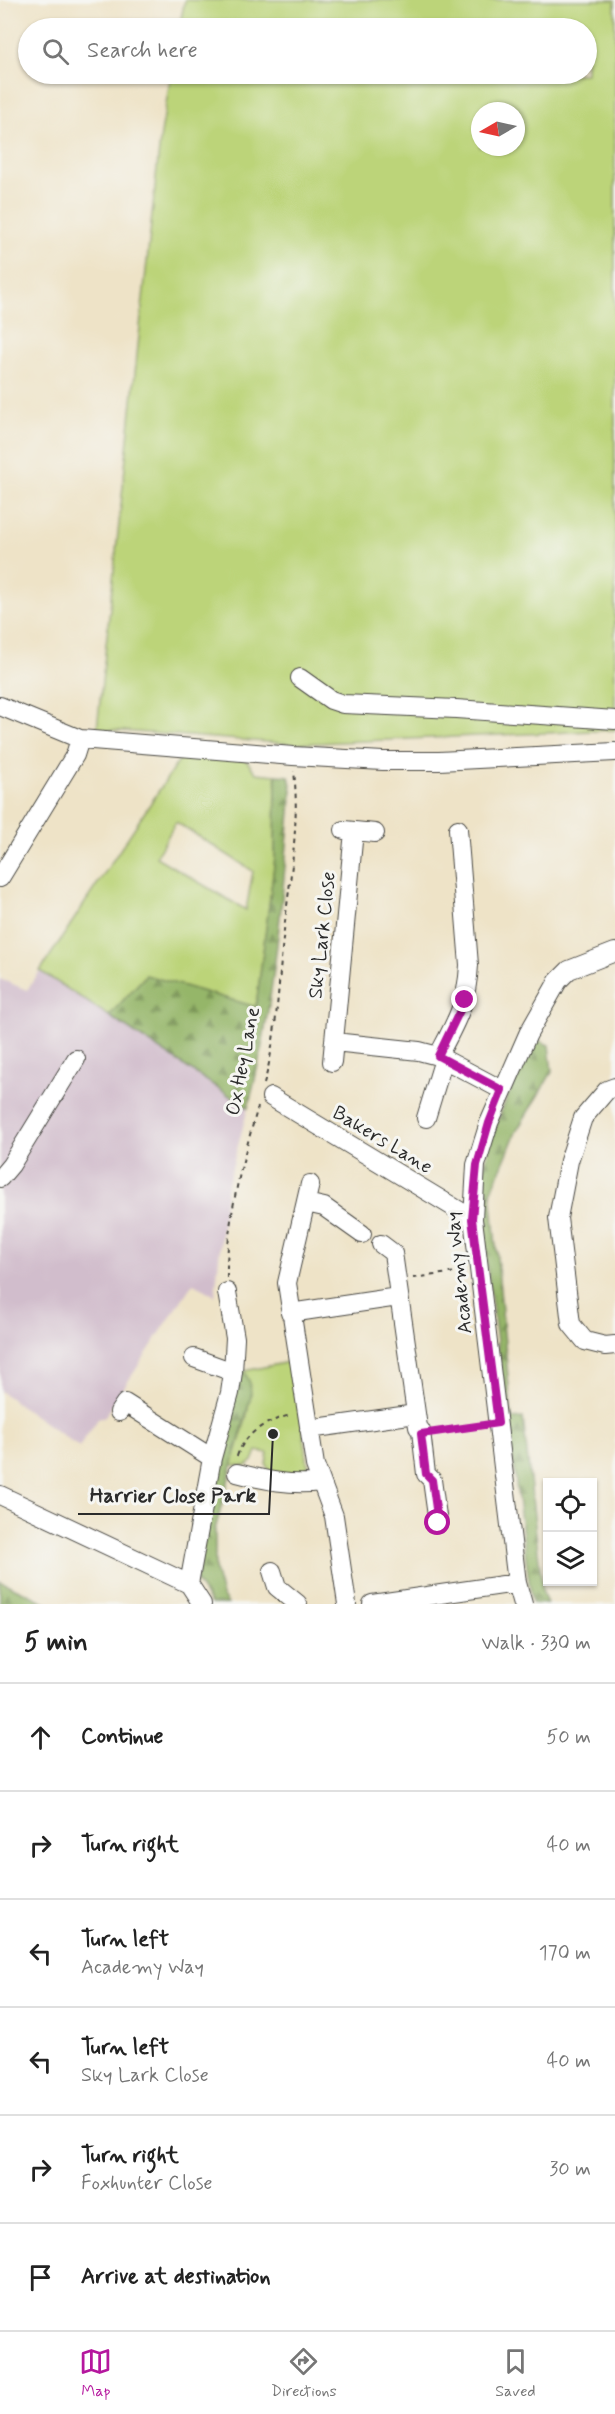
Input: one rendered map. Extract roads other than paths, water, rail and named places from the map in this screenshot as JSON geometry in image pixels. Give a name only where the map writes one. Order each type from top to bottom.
[{"type":"street","points":[[300,678],[331,700],[343,704],[615,720]]},
{"type":"street","points":[[0,706],[80,739],[293,756],[383,761],[439,761],[615,752]]},
{"type":"street","points":[[0,878],[75,755],[80,739]]},
{"type":"street","points":[[426,1118],[441,1058],[458,1018],[468,984],[469,965],[458,829]]},
{"type":"street","name":"Sky Lark Close","points":[[332,1062],[348,830],[375,833]]},
{"type":"street","name":"Academy Way","points":[[523,1604],[517,1582],[472,1219],[477,1165],[489,1123],[502,1090],[528,1034],[558,981],[569,970],[615,952]]},
{"type":"street","points":[[334,1042],[418,1051],[441,1058],[502,1090]]},
{"type":"street","points":[[0,1178],[12,1165],[76,1059]]},
{"type":"street","points":[[615,1086],[607,1090],[583,1118],[569,1161],[558,1218],[572,1324],[585,1341],[605,1346],[615,1345]]},
{"type":"street","name":"Bakers Lane","points":[[264,1097],[472,1219]]},
{"type":"street","points":[[310,1184],[315,1205],[287,1283],[308,1422],[320,1482],[334,1516],[347,1604]]},
{"type":"street","points":[[315,1205],[362,1234]]},
{"type":"street","points":[[381,1244],[393,1253],[426,1474],[432,1480],[438,1523]]},
{"type":"street","points":[[189,1584],[212,1458],[230,1393],[233,1372],[236,1344],[227,1293]]},
{"type":"street","points":[[290,1313],[398,1294]]},
{"type":"street","points":[[194,1358],[233,1372]]},
{"type":"street","points":[[119,1412],[125,1403],[212,1458]]},
{"type":"street","points":[[308,1422],[417,1419]]},
{"type":"street","points":[[249,1470],[294,1484],[320,1482]]},
{"type":"street","points":[[0,1495],[189,1584],[202,1604]]},
{"type":"street","points":[[272,1571],[277,1587],[298,1604]]},
{"type":"street","points":[[372,1604],[461,1597],[517,1582]]},
{"type":"place","name":"Harrier Close Park","points":[[273,1434]]}]
